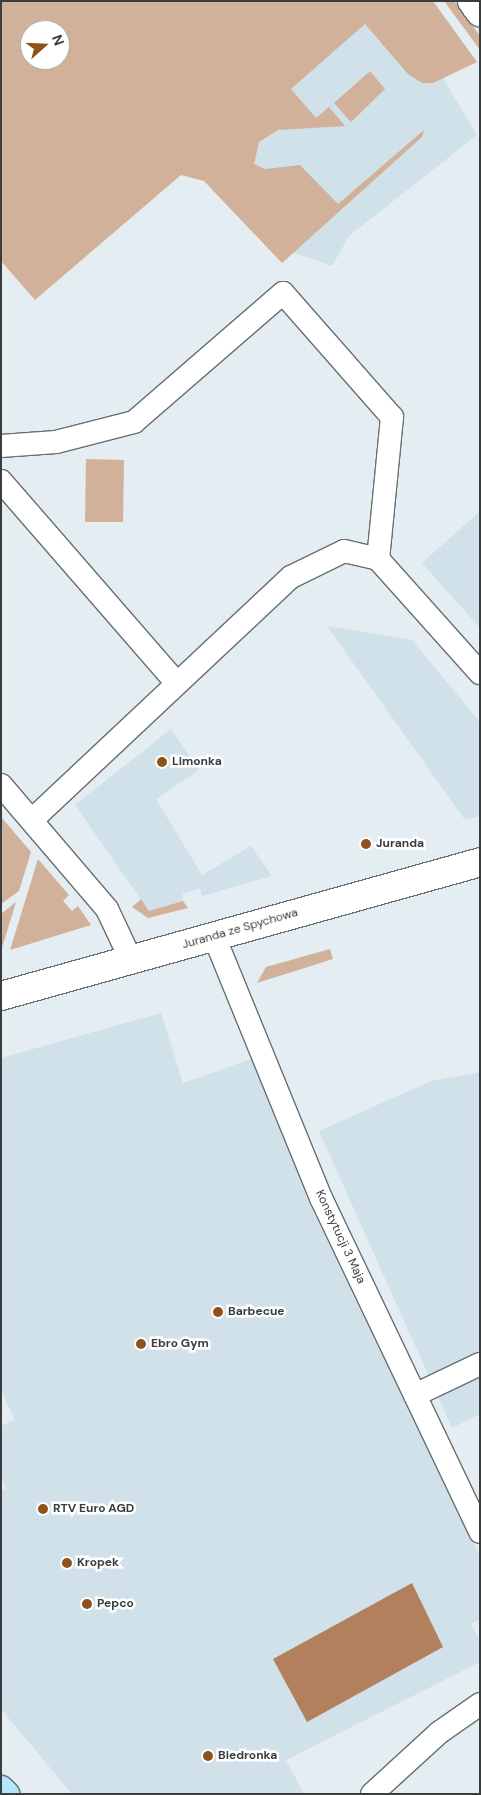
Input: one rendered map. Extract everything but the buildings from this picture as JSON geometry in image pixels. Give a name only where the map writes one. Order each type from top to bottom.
[{"type":"main road","points":[[1,1790],[5,1794]]},
{"type":"street","points":[[472,1],[480,12]]},
{"type":"street","points":[[1,446],[56,442],[134,422],[283,293],[392,417],[378,558]]},
{"type":"street","points":[[1,481],[176,682]]},
{"type":"street","points":[[32,820],[176,682],[291,577],[344,551],[378,558],[480,673]]},
{"type":"street","points":[[1,785],[116,922],[130,960]]},
{"type":"street","name":"Juranda ze Spychowa","points":[[1,996],[480,862]]},
{"type":"street","name":"Konstytucji 3 Maja","points":[[214,936],[321,1198],[480,1532]]},
{"type":"street","points":[[415,1395],[480,1364]]},
{"type":"street","points":[[380,1791],[480,1704]]},
{"type":"shaded area","points":[[1,1],[433,1],[477,62],[433,83],[422,83],[408,74],[365,24],[291,89],[316,118],[329,107],[345,126],[278,130],[259,142],[254,164],[265,169],[300,165],[338,204],[424,130],[422,137],[282,263],[204,181],[181,175],[35,300],[1,261]]},
{"type":"shaded area","points":[[385,1],[397,1],[477,135],[349,236],[332,266],[292,252],[205,154]]},
{"type":"shaded area","points":[[444,1],[454,1],[480,36],[480,50]]},
{"type":"shaded area","points":[[370,71],[385,89],[351,122],[334,103]]},
{"type":"shaded area","points":[[86,459],[124,460],[123,522],[85,522]]},
{"type":"shaded area","points":[[480,511],[480,628],[422,563]]},
{"type":"shaded area","points":[[327,626],[412,640],[480,722],[480,816],[465,820]]},
{"type":"shaded area","points":[[171,729],[199,770],[156,799],[202,875],[251,846],[272,876],[202,896],[200,889],[183,893],[183,901],[149,911],[75,805]]},
{"type":"shaded area","points":[[1,817],[31,852],[19,891],[1,904]]},
{"type":"shaded area","points":[[38,859],[69,895],[63,901],[72,911],[78,906],[91,925],[10,950]]},
{"type":"shaded area","points":[[141,899],[149,911],[183,901],[188,908],[148,918],[132,907]]},
{"type":"shaded area","points":[[16,902],[1,951],[1,914]]},
{"type":"shaded area","points":[[330,949],[333,959],[257,983],[266,967]]},
{"type":"shaded area","points":[[161,1013],[183,1083],[251,1059],[310,1205],[480,1557],[480,1619],[471,1624],[480,1641],[480,1662],[286,1760],[304,1794],[72,1794],[1,1709],[1,1491],[6,1488],[1,1477],[1,1426],[15,1420],[1,1390],[1,1058]]},
{"type":"shaded area","points":[[480,1072],[480,1414],[452,1428],[319,1131],[431,1081]]},
{"type":"shaded area","points":[[412,1583],[443,1647],[307,1722],[273,1659]]},
{"type":"place","name":"Limonka","points":[[162,762]]},
{"type":"place","name":"Juranda","points":[[366,844]]},
{"type":"place","name":"Barbecue","points":[[218,1312]]},
{"type":"place","name":"Ebro Gym","points":[[141,1344]]},
{"type":"place","name":"RTV Euro AGD","points":[[43,1509]]},
{"type":"place","name":"Kropek","points":[[67,1563]]},
{"type":"place","name":"Pepco","points":[[87,1604]]},
{"type":"place","name":"Biedronka","points":[[208,1756]]}]
